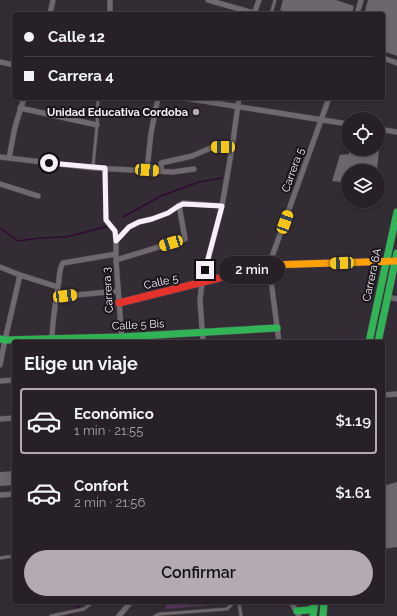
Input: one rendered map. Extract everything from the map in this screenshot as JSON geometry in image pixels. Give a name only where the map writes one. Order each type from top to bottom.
[{"type":"street","points":[[50,12],[53,0]]},
{"type":"street","points":[[110,0],[110,12]]},
{"type":"street","points":[[208,0],[249,12]]},
{"type":"street","points":[[256,12],[259,0]]},
{"type":"street","points":[[358,12],[361,0]]},
{"type":"street","points":[[385,59],[397,63]]},
{"type":"street","points":[[0,62],[12,65]]},
{"type":"street","points":[[9,158],[15,126],[23,100]]},
{"type":"street","points":[[147,170],[151,133],[158,100]]},
{"type":"street","points":[[198,100],[341,123]]},
{"type":"street","points":[[203,340],[200,300],[202,283],[222,206],[239,100]]},
{"type":"street","name":"Carrera 5","points":[[279,340],[269,265],[328,100]]},
{"type":"street","points":[[20,108],[97,125]]},
{"type":"street","points":[[385,130],[397,132]]},
{"type":"street","points":[[161,172],[161,163],[192,156],[213,147],[232,148]]},
{"type":"street","points":[[0,157],[93,168],[161,172],[194,169]]},
{"type":"street","points":[[105,168],[106,220],[115,231],[116,241]]},
{"type":"street","points":[[0,184],[38,196]]},
{"type":"street","points":[[116,241],[129,227],[139,222],[168,213],[179,205],[222,206]]},
{"type":"street","points":[[116,260],[185,239],[179,205]]},
{"type":"street","name":"Carrera 6A","points":[[369,340],[397,212]]},
{"type":"street","name":"Carrera 3","points":[[116,241],[122,340]]},
{"type":"street","name":"Carrera 6A","points":[[378,340],[397,252]]},
{"type":"street","points":[[52,340],[60,266],[63,262],[116,254]]},
{"type":"street","name":"Calle 5","points":[[119,303],[269,265],[396,261]]},
{"type":"street","points":[[0,267],[58,287]]},
{"type":"street","points":[[0,365],[2,339],[20,275]]},
{"type":"street","points":[[56,297],[118,291]]},
{"type":"street","points":[[387,297],[397,299]]},
{"type":"street","name":"Calle 5 Bis","points":[[56,340],[64,338],[122,340],[203,332],[277,328]]},
{"type":"street","name":"Calle 5 Bis","points":[[2,339],[27,340]]},
{"type":"street","points":[[0,381],[12,380]]},
{"type":"street","points":[[385,396],[397,394]]},
{"type":"street","points":[[0,419],[12,418]]},
{"type":"street","points":[[0,495],[12,494]]},
{"type":"street","points":[[119,616],[129,604]]},
{"type":"street","points":[[293,604],[298,613],[311,610],[314,605]]},
{"type":"street","points":[[323,616],[324,604]]},
{"type":"street","points":[[313,616],[314,605]]},
{"type":"lane","points":[[272,12],[275,0]]},
{"type":"lane","points":[[93,168],[98,100]]},
{"type":"lane","points":[[0,558],[12,556]]},
{"type":"lane","points":[[51,616],[84,610],[91,604]]},
{"type":"lane","points":[[155,616],[160,614],[227,609],[232,604]]},
{"type":"lane","points":[[239,604],[241,616]]},
{"type":"shaded area","points":[[166,604],[223,604],[166,609]]},
{"type":"building","points":[[283,0],[336,0],[354,6],[352,12],[285,12],[280,10]]},
{"type":"building","points":[[368,0],[397,0],[397,56],[385,52],[385,12],[365,12]]},
{"type":"building","points":[[340,155],[378,156],[378,164],[341,164],[341,182],[332,181]]},
{"type":"building","points":[[12,471],[12,485],[0,486],[0,472]]},
{"type":"building","points":[[397,482],[397,547],[385,549],[385,485]]},
{"type":"waterway","points":[[123,217],[161,196],[199,182],[222,178]]},
{"type":"waterway","points":[[0,228],[18,241],[66,237],[109,226]]},
{"type":"waterway","points":[[69,616],[81,604]]},
{"type":"traffic: fast","points":[[369,340],[397,212]]},
{"type":"traffic: fast","points":[[378,340],[397,253]]},
{"type":"traffic: fast","points":[[0,339],[122,337],[277,328]]},
{"type":"traffic: fast","points":[[313,616],[315,604]]},
{"type":"traffic: fast","points":[[323,616],[324,604]]},
{"type":"traffic: fast","points":[[297,611],[314,608]]},
{"type":"traffic: slow","points":[[235,274],[269,265],[397,261]]},
{"type":"traffic: jam","points":[[119,303],[235,274]]},
{"type":"place","name":"Unidad Educativa Cordoba","points":[[196,112]]},
{"type":"route","points":[[49,163],[105,168],[106,220],[115,231],[116,241],[129,227],[139,222],[168,213],[183,204],[222,206],[205,270]]}]
